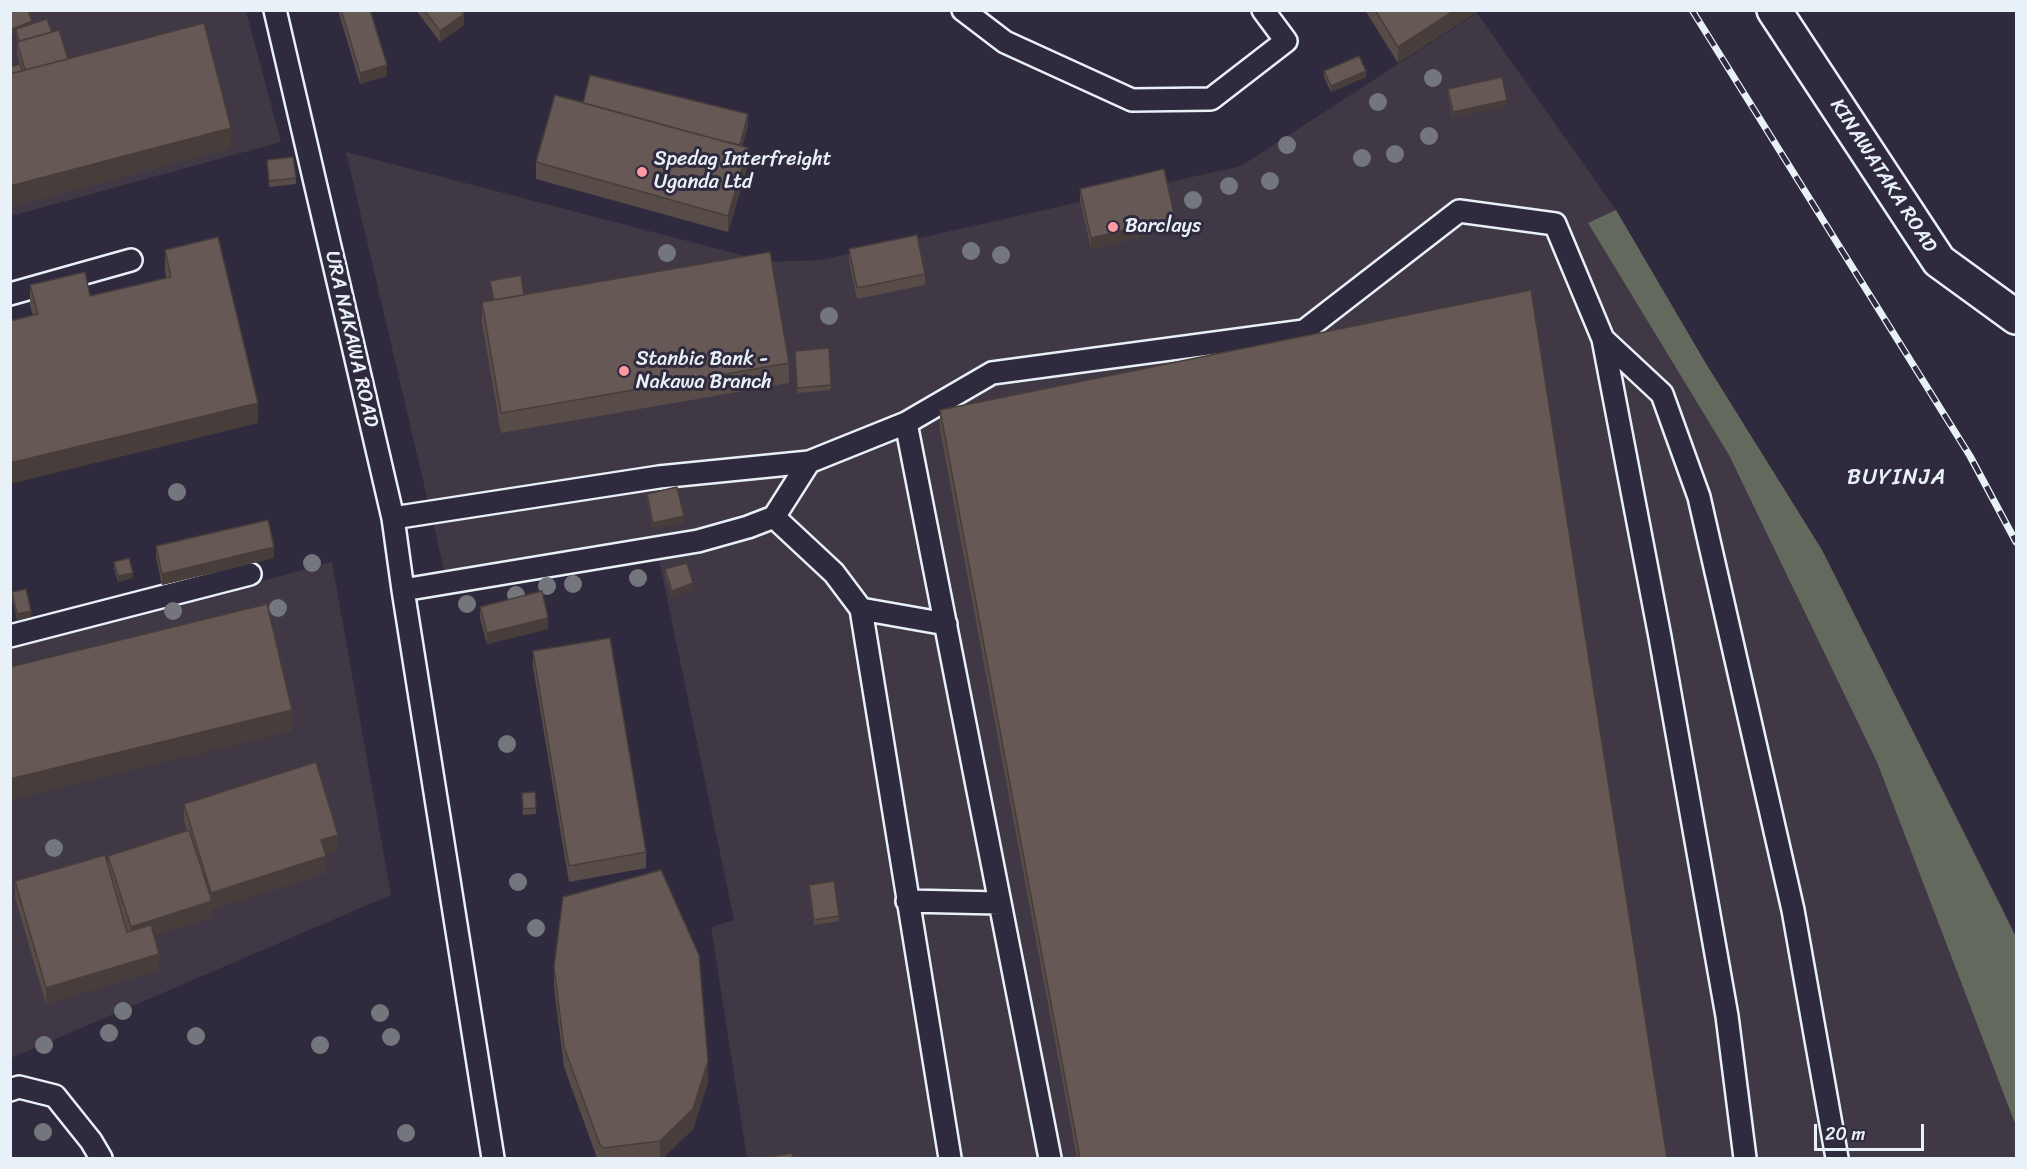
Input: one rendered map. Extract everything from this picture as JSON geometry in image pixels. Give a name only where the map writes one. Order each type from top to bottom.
[{"type":"street","name":"KINAWATAKA ROAD","points":[[1774,10],[1939,261],[2016,317]]},
{"type":"lane","name":"URA NAKAWA ROAD","points":[[274,10],[393,518],[493,1158]]},
{"type":"lane","points":[[963,10],[1005,42],[1132,100],[1211,99],[1286,41],[1263,10]]},
{"type":"lane","points":[[393,518],[659,477],[809,462],[906,423],[992,373],[1304,331],[1460,211],[1555,224],[1603,339],[1660,637],[1725,1005],[1745,1158]]},
{"type":"lane","points":[[10,294],[131,260]]},
{"type":"lane","points":[[1603,339],[1662,394],[1699,497],[1793,910],[1837,1158]]},
{"type":"lane","points":[[906,423],[1050,1158]]},
{"type":"lane","points":[[403,590],[698,541],[748,527],[774,517],[809,462]]},
{"type":"lane","points":[[774,517],[834,573],[861,609],[950,1158]]},
{"type":"lane","points":[[10,636],[250,574]]},
{"type":"lane","points":[[861,609],[946,624]]},
{"type":"lane","points":[[907,902],[999,903]]},
{"type":"lane","points":[[10,1090],[19,1087],[55,1096],[91,1141],[101,1158]]},
{"type":"shaded area","points":[[11,11],[246,11],[281,142],[11,216]]},
{"type":"shaded area","points":[[1477,13],[1616,210],[1705,362],[1822,550],[2004,910],[2016,937],[2016,1158],[747,1158],[711,927],[734,920],[659,560],[458,591],[450,595],[346,152],[768,262],[821,260],[1241,166]]},
{"type":"shaded area","points":[[332,562],[391,895],[11,1058],[11,649]]},
{"type":"green space","points":[[1616,210],[1705,362],[1822,550],[2016,937],[2016,1126],[1877,762],[1729,455],[1588,223]]},
{"type":"building","points":[[28,10],[32,21],[10,30],[10,12]]},
{"type":"building","points":[[341,10],[370,10],[387,65],[360,73]]},
{"type":"building","points":[[424,10],[461,10],[464,14],[440,31]]},
{"type":"building","points":[[1375,10],[1455,10],[1398,47]]},
{"type":"building","points":[[47,19],[52,32],[19,41],[16,29]]},
{"type":"building","points":[[204,23],[231,128],[10,186],[10,74]]},
{"type":"building","points":[[59,30],[68,59],[25,70],[17,42]]},
{"type":"building","points":[[1359,56],[1366,71],[1331,86],[1324,71]]},
{"type":"building","points":[[20,64],[22,71],[10,74],[10,67]]},
{"type":"building","points":[[590,75],[748,114],[740,145],[583,103]]},
{"type":"building","points":[[1502,77],[1507,100],[1453,112],[1448,89]]},
{"type":"building","name":"Spedag Interfreight Uganda Ltd","points":[[555,95],[748,148],[728,216],[536,162]]},
{"type":"building","points":[[293,157],[296,178],[269,181],[267,160]]},
{"type":"building","points":[[1164,169],[1175,218],[1091,238],[1080,189]]},
{"type":"building","points":[[917,235],[925,274],[857,288],[849,249]]},
{"type":"building","points":[[218,237],[258,403],[10,463],[10,321],[38,314],[30,285],[85,272],[90,296],[171,277],[165,250]]},
{"type":"building","points":[[770,252],[789,363],[501,413],[482,302]]},
{"type":"building","points":[[521,275],[524,295],[494,300],[490,281]]},
{"type":"building","points":[[1531,290],[1667,1158],[1080,1158],[940,410]]},
{"type":"building","points":[[829,348],[831,385],[797,388],[795,351]]},
{"type":"building","points":[[677,487],[684,516],[653,523],[647,494]]},
{"type":"building","points":[[268,520],[274,547],[162,574],[156,546]]},
{"type":"building","points":[[129,558],[133,573],[118,576],[114,562]]},
{"type":"building","points":[[687,563],[693,583],[672,591],[665,569]]},
{"type":"building","points":[[26,589],[31,611],[17,614],[12,592]]},
{"type":"building","points":[[542,591],[548,618],[487,633],[480,607]]},
{"type":"building","points":[[267,604],[292,710],[10,779],[10,667]]},
{"type":"building","points":[[610,638],[646,852],[569,866],[533,651]]},
{"type":"building","points":[[316,762],[338,835],[321,840],[326,856],[211,893],[184,804]]},
{"type":"building","points":[[535,792],[536,808],[523,809],[522,793]]},
{"type":"building","points":[[189,830],[212,901],[131,927],[108,856]]},
{"type":"building","points":[[105,855],[127,932],[151,925],[159,954],[46,988],[15,881]]},
{"type":"building","points":[[661,870],[699,955],[708,1061],[693,1109],[660,1141],[604,1148],[600,1145],[564,1047],[554,967],[563,897]]},
{"type":"building","points":[[834,881],[839,916],[814,920],[809,885]]},
{"type":"building","points":[[792,1153],[793,1158],[765,1158]]},
{"type":"railway","points":[[1692,10],[1970,456],[2016,542]]},
{"type":"place","name":"Spedag Interfreight Uganda Ltd","points":[[642,172]]},
{"type":"place","name":"Barclays","points":[[1113,227]]},
{"type":"place","name":"Stanbic Bank - Nakawa Branch","points":[[624,371]]},
{"type":"district","name":"BUYINJA","points":[[1897,478]]}]
